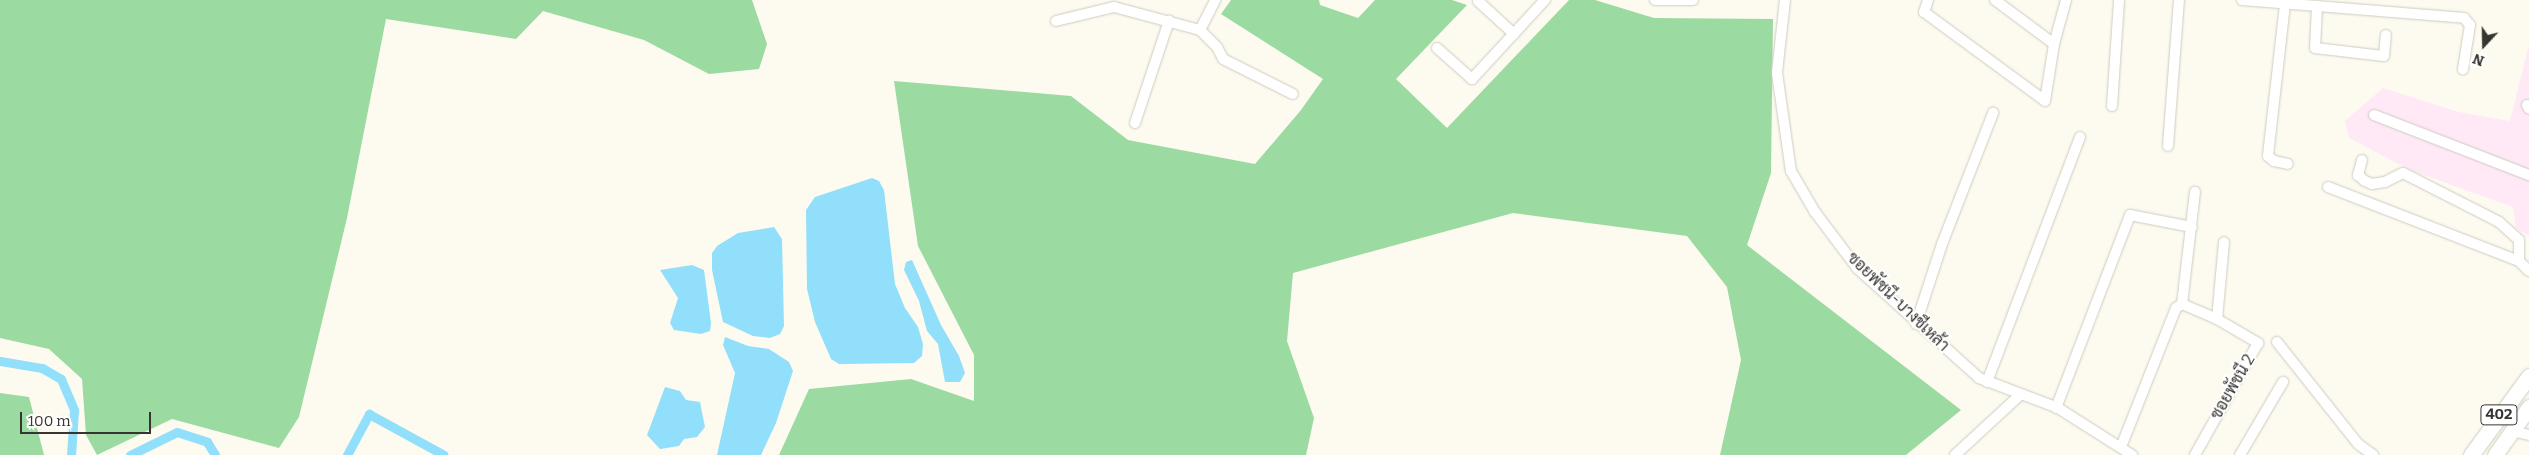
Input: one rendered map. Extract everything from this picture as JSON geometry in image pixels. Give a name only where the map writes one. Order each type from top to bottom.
[{"type":"main road","name":"402","points":[[2470,455],[2529,376]]},
{"type":"main road","name":"402","points":[[2495,455],[2529,407]]},
{"type":"street","points":[[1200,30],[1215,0]]},
{"type":"street","points":[[1436,48],[1472,79],[1545,0]]},
{"type":"street","points":[[1656,0],[1693,0]]},
{"type":"street","name":"ซอยพัชนี-บางชีเหล้า","points":[[1785,0],[1777,73],[1790,171],[1815,212],[1858,269],[1916,324],[1987,382],[2019,396],[2056,408],[2122,447],[2132,455]]},
{"type":"street","points":[[1928,0],[1924,12],[2045,101],[2054,44],[2066,0]]},
{"type":"street","points":[[1996,0],[2054,44]]},
{"type":"street","points":[[2112,106],[2119,0]]},
{"type":"street","points":[[2168,146],[2179,0]]},
{"type":"street","points":[[2242,0],[2464,18],[2470,25],[2463,69]]},
{"type":"street","points":[[1478,1],[1514,34]]},
{"type":"street","points":[[2285,4],[2268,156],[2274,161],[2288,164]]},
{"type":"street","points":[[2317,6],[2315,48],[2384,56],[2386,35]]},
{"type":"street","points":[[1056,21],[1068,20],[1114,7],[1200,30],[1217,46],[1223,59],[1293,94]]},
{"type":"street","points":[[1135,123],[1169,21]]},
{"type":"street","points":[[1916,324],[1942,244],[1993,113]]},
{"type":"street","points":[[2374,115],[2529,175]]},
{"type":"street","points":[[1987,382],[2080,137]]},
{"type":"street","points":[[2362,160],[2358,175],[2364,181],[2372,184],[2385,182],[2403,173],[2499,222],[2519,240],[2519,261]]},
{"type":"street","points":[[2328,187],[2519,261],[2529,272]]},
{"type":"street","points":[[2122,447],[2176,308],[2182,304],[2195,192]]},
{"type":"street","points":[[2056,408],[2130,214],[2192,227]]},
{"type":"street","points":[[2216,319],[2224,242]]},
{"type":"street","name":"ซอยพัชนี 2","points":[[2182,304],[2216,319],[2258,343],[2195,455]]},
{"type":"street","points":[[2277,342],[2358,444],[2373,455]]},
{"type":"street","points":[[2240,455],[2283,382]]},
{"type":"street","points":[[1955,455],[2019,396]]},
{"type":"street","points":[[2512,431],[2529,435]]},
{"type":"shaded area","points":[[2529,45],[2529,236],[2516,228],[2513,207],[2410,170],[2349,138],[2345,121],[2383,88],[2459,112],[2510,121]]},
{"type":"green space","points":[[0,0],[752,0],[767,44],[759,69],[709,74],[644,40],[543,11],[516,39],[386,19],[347,218],[299,417],[279,448],[172,419],[97,455],[86,435],[82,379],[49,349],[0,338]]},
{"type":"green space","points":[[1231,0],[1319,0],[1320,5],[1358,18],[1375,0],[1452,0],[1467,5],[1396,79],[1447,128],[1569,0],[1595,0],[1654,18],[1773,19],[1771,173],[1747,245],[1961,410],[1906,455],[1720,455],[1741,360],[1727,287],[1687,236],[1513,213],[1293,273],[1287,341],[1314,418],[1306,455],[779,455],[809,389],[911,379],[974,401],[974,355],[918,246],[894,81],[1071,96],[1128,140],[1255,164],[1301,110],[1323,79],[1221,14]]},
{"type":"green space","points":[[0,393],[29,397],[44,455],[0,455]]},
{"type":"water","points":[[872,178],[879,181],[884,190],[895,284],[905,308],[918,327],[923,344],[922,356],[914,363],[839,364],[831,359],[815,322],[807,289],[806,210],[815,197]]},
{"type":"water","points":[[774,227],[782,239],[784,326],[780,334],[770,338],[753,336],[723,322],[712,270],[712,253],[717,246],[738,233]]},
{"type":"water","points":[[912,260],[941,325],[959,356],[965,373],[960,382],[945,382],[938,344],[927,331],[919,301],[904,270],[906,262]]},
{"type":"water","points":[[692,265],[704,270],[711,323],[710,331],[701,334],[674,330],[670,323],[678,298],[660,270]]},
{"type":"water","points":[[725,337],[748,346],[769,349],[789,362],[793,371],[776,423],[761,455],[717,455],[735,373],[723,345]]},
{"type":"water","points":[[665,387],[680,391],[686,400],[700,402],[705,427],[697,437],[684,439],[679,446],[660,449],[647,435]]},
{"type":"waterway","points":[[0,361],[42,368],[61,379],[74,410],[71,455]]},
{"type":"waterway","points":[[347,455],[369,414],[444,455]]},
{"type":"waterway","points":[[130,455],[177,432],[207,442],[215,455]]}]
